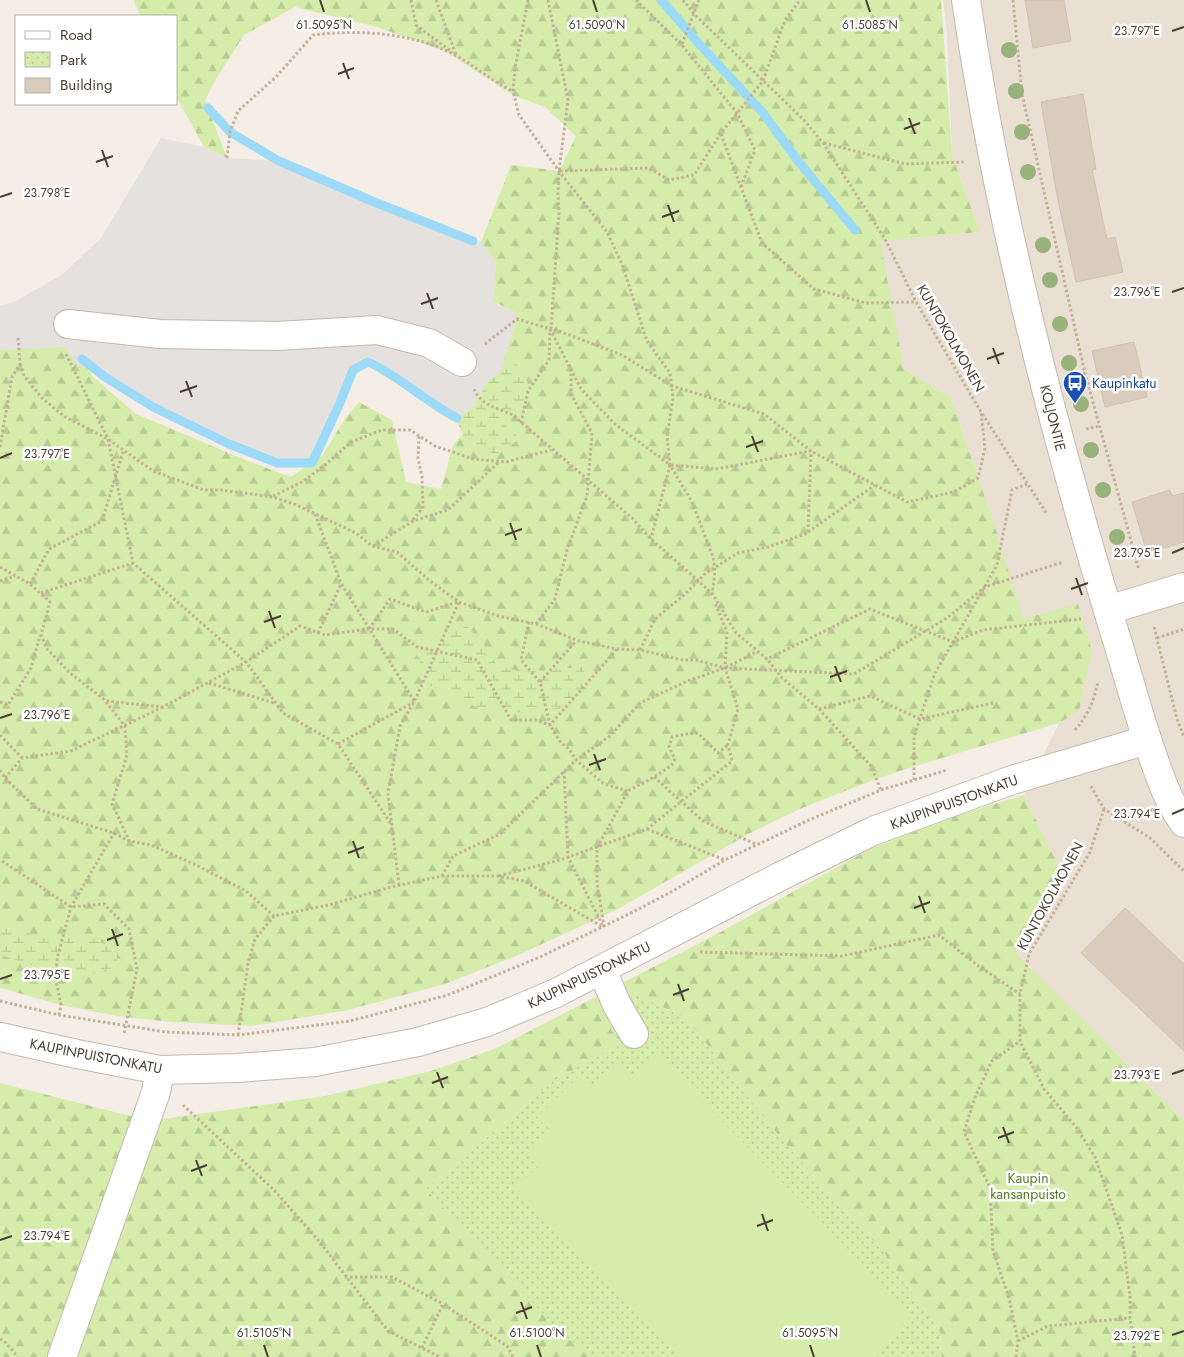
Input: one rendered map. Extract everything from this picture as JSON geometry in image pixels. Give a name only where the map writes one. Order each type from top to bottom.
[{"type":"street","name":"KOLJONTIE","points":[[966,0],[993,162],[1017,272],[1067,473],[1099,614],[1164,790],[1170,804],[1184,823]]},
{"type":"street","points":[[68,324],[160,334],[277,336],[377,330],[429,342],[462,362]]},
{"type":"street","points":[[1099,614],[1184,587]]},
{"type":"street","name":"KAUPINPUISTONKATU","points":[[0,1037],[78,1054],[158,1081],[238,1068],[315,1062],[418,1042],[487,1022],[556,993],[781,876],[873,831],[1012,780],[1147,740]]},
{"type":"street","points":[[602,970],[617,1004],[634,1034]]},
{"type":"street","points":[[62,1357],[158,1081]]},
{"type":"path","points":[[411,0],[416,25],[495,82],[513,91]]},
{"type":"path","points":[[436,0],[456,55]]},
{"type":"path","points":[[528,0],[515,68],[513,91],[520,115],[559,171],[607,232],[622,264],[647,341],[670,373],[673,398],[667,436],[670,465],[651,539]]},
{"type":"path","points":[[521,422],[528,391],[549,360],[560,212],[558,194],[559,171],[568,100],[548,0]]},
{"type":"path","points":[[636,0],[682,44],[737,113],[755,150],[741,188]]},
{"type":"path","name":"KUNTOKOLMONEN","points":[[683,0],[694,14],[804,119],[824,143],[885,240],[916,302],[981,412],[1048,515]]},
{"type":"path","points":[[682,44],[699,0]]},
{"type":"path","points":[[559,171],[649,168],[669,180],[694,175],[721,134],[763,81],[785,20],[800,0]]},
{"type":"path","points":[[1013,0],[1022,94],[1085,373],[1184,737]]},
{"type":"path","points":[[228,158],[230,132],[238,111],[277,76],[314,35],[336,32],[369,33],[418,40],[456,55]]},
{"type":"path","points":[[721,134],[762,243],[814,289],[866,303],[916,302]]},
{"type":"path","points":[[824,143],[906,164],[993,162]]},
{"type":"path","points":[[462,362],[517,319],[550,328],[622,355],[672,386],[764,414],[811,451],[907,502],[954,492],[978,478],[985,448],[981,412]]},
{"type":"path","points":[[68,324],[63,347],[108,439],[133,563],[246,662],[283,714],[338,744],[392,824]]},
{"type":"path","points":[[498,876],[597,848],[647,829],[682,803],[732,761],[728,745],[738,709],[725,668],[727,632],[712,593],[715,567],[713,558],[692,502],[670,465],[615,424],[581,389],[550,328]]},
{"type":"path","points":[[18,337],[20,364],[24,376],[42,398],[65,417],[108,439],[123,452],[153,471],[204,490],[273,496],[294,504],[356,533],[372,546],[398,552],[430,581],[459,602],[498,616],[530,622],[576,641],[617,649],[640,650],[683,660],[696,660],[725,668],[854,674],[947,618],[985,587],[1064,562]]},
{"type":"path","points":[[0,447],[12,377],[20,364]]},
{"type":"path","points":[[536,624],[555,599],[567,550],[587,496],[592,433],[571,394],[571,370]]},
{"type":"path","points":[[1068,379],[1085,373]]},
{"type":"path","points":[[478,398],[512,415],[521,422],[632,518],[651,539],[712,593],[736,633],[767,659],[776,670],[819,709],[871,766],[881,790]]},
{"type":"path","points":[[1082,430],[1100,426]]},
{"type":"path","points":[[273,496],[302,482],[352,442],[382,430],[410,430],[435,446],[473,459],[506,462],[552,450]]},
{"type":"path","points":[[413,520],[423,507],[422,477],[418,458],[419,436]]},
{"type":"path","points":[[670,465],[716,469],[811,451]]},
{"type":"path","points":[[808,533],[811,451]]},
{"type":"path","points":[[30,584],[49,549],[102,521],[123,452]]},
{"type":"path","points":[[372,546],[413,520],[448,510],[499,462]]},
{"type":"path","points":[[914,780],[914,737],[935,673],[997,565],[1012,490],[1027,484]]},
{"type":"path","points":[[640,650],[655,619],[706,572],[738,553],[768,547],[808,533],[875,485]]},
{"type":"path","points":[[315,514],[341,583],[414,702]]},
{"type":"path","points":[[41,593],[133,563]]},
{"type":"path","points":[[0,567],[30,584],[50,602],[31,668],[8,705],[0,702]]},
{"type":"path","points":[[0,581],[15,576]]},
{"type":"path","points":[[318,633],[341,583]]},
{"type":"path","points":[[368,629],[390,599],[426,612],[459,602]]},
{"type":"path","points":[[399,885],[388,794],[400,726],[414,702],[459,602]]},
{"type":"path","points":[[767,659],[870,609],[953,642],[983,630],[1099,614]]},
{"type":"path","points":[[530,622],[521,660],[540,682],[550,724],[561,743],[570,749],[576,760],[604,784],[628,791]]},
{"type":"path","points":[[5,778],[22,758],[71,750],[125,726],[246,662],[300,626],[325,635],[368,629],[393,629],[418,647],[477,660],[511,720],[535,720],[550,724]]},
{"type":"path","points":[[1157,638],[1184,629]]},
{"type":"path","points":[[41,635],[48,650],[65,668],[106,701],[125,726],[127,755],[112,804],[129,841]]},
{"type":"path","points":[[540,682],[576,641]]},
{"type":"path","points":[[550,724],[617,649]]},
{"type":"path","points":[[442,876],[453,856],[500,834],[576,760],[610,736],[640,702],[690,680],[725,668],[756,652],[767,659]]},
{"type":"path","points":[[1067,732],[1074,730],[1086,717],[1093,704],[1099,675]]},
{"type":"path","points":[[208,683],[276,703]]},
{"type":"path","points":[[819,709],[870,696],[920,719],[993,702]]},
{"type":"path","points":[[106,701],[163,707]]},
{"type":"path","points":[[338,744],[414,702]]},
{"type":"path","points":[[604,927],[597,882],[597,848],[628,791],[654,778],[672,765],[675,759],[669,747],[672,738],[698,733],[718,752],[728,745]]},
{"type":"path","points":[[0,735],[22,758]]},
{"type":"path","points":[[0,1001],[59,1015],[166,1032],[238,1035],[350,1021],[448,995],[540,957],[604,927],[671,892],[725,860],[809,820],[881,790],[951,768]]},
{"type":"path","points":[[0,770],[5,778],[37,809],[114,833],[129,841],[151,845],[196,865],[246,891],[274,916]]},
{"type":"path","points":[[564,771],[568,857],[604,927]]},
{"type":"path","points":[[654,778],[703,821],[757,844]]},
{"type":"path","points":[[1092,790],[1104,809],[1150,838],[1184,871]]},
{"type":"path","name":"KUNTOKOLMONEN","points":[[1104,809],[1090,852],[1029,954],[1020,994],[1020,1040],[1044,1089],[1076,1127],[1094,1158],[1122,1235],[1135,1357]]},
{"type":"path","points":[[647,829],[725,860]]},
{"type":"path","points":[[59,1015],[61,1005],[55,976],[58,955],[71,907],[114,833]]},
{"type":"path","points":[[2,861],[71,907],[104,904],[129,929],[137,969],[125,1027]]},
{"type":"path","points":[[238,1035],[248,963],[255,939],[274,916],[329,905],[399,885],[442,876],[498,876],[524,881],[604,927]]},
{"type":"path","points":[[691,952],[842,956],[939,935],[977,965],[1020,994]]},
{"type":"path","points":[[1016,1357],[1018,1341],[1009,1298],[993,1251],[990,1188],[964,1132],[975,1097],[992,1061],[1020,1040]]},
{"type":"path","points":[[158,1081],[274,1190],[319,1241],[388,1331],[440,1357]]},
{"type":"path","points":[[345,1277],[392,1277],[443,1304],[507,1346],[513,1357]]},
{"type":"path","points":[[422,1348],[443,1304]]},
{"type":"path","points":[[1018,1341],[1048,1326],[1130,1318]]},
{"type":"path","points":[[0,1340],[6,1343],[18,1357]]},
{"type":"shaded area","points":[[943,0],[1184,0],[1184,1121],[1016,954],[1063,875],[1024,795],[1059,723],[1079,711],[1023,620],[996,530],[951,398],[904,369],[879,241],[980,232],[952,155],[947,33]]},
{"type":"shaded area","points":[[161,138],[204,147],[227,158],[279,161],[372,201],[473,241],[481,242],[496,262],[493,301],[516,313],[517,319],[500,373],[488,381],[471,409],[457,418],[441,410],[382,368],[368,362],[353,370],[312,463],[295,464],[277,463],[229,444],[179,420],[105,377],[76,364],[65,347],[0,350],[0,306],[16,301],[63,274],[101,238]]},
{"type":"green space","points":[[134,0],[941,0],[952,155],[980,232],[880,241],[904,369],[951,398],[996,530],[1023,619],[1078,604],[1092,651],[1079,711],[1059,723],[906,769],[802,808],[752,832],[618,909],[516,956],[445,984],[348,1010],[252,1026],[171,1022],[117,1016],[61,1005],[0,988],[0,344],[65,347],[82,359],[92,376],[136,414],[291,477],[323,455],[346,417],[359,402],[392,420],[406,482],[441,489],[453,445],[489,405],[516,313],[493,301],[496,262],[481,242],[511,165],[559,171],[576,136],[545,107],[515,96],[445,51],[377,27],[295,7],[244,35],[205,100],[227,158],[204,147],[178,100],[178,15],[140,15]]},
{"type":"green space","points":[[515,361],[527,379],[530,399],[511,411],[502,422],[520,439],[497,455],[466,441],[455,418],[471,409],[488,381]]},
{"type":"green space","points":[[467,626],[482,642],[498,667],[523,672],[582,667],[593,687],[567,706],[523,713],[480,709],[430,686],[416,653],[444,630]]},
{"type":"green space","name":"Kaupin kansanpuisto","points":[[1024,795],[1063,875],[1016,954],[1184,1121],[1184,1357],[942,1357],[940,1332],[884,1253],[782,1140],[686,1018],[630,992],[617,1045],[555,1080],[426,1189],[559,1331],[590,1357],[0,1357],[0,1083],[150,1121],[325,1096],[431,1071],[497,1048],[715,935],[870,849],[955,816]]},
{"type":"green space","points":[[0,922],[42,938],[92,939],[117,949],[117,967],[92,974],[34,966],[0,955]]},
{"type":"green space","points":[[630,992],[686,1018],[782,1140],[884,1253],[940,1332],[942,1357],[590,1357],[559,1331],[426,1189],[555,1080],[617,1045],[602,1005]]},
{"type":"green space","points":[[656,1054],[912,1314],[871,1357],[683,1357],[515,1188],[539,1166],[526,1152],[550,1130],[537,1117],[580,1075],[595,1086],[619,1063],[633,1076]]},
{"type":"building","points":[[1025,0],[1064,0],[1071,41],[1033,48]]},
{"type":"building","points":[[1083,94],[1096,169],[1092,170],[1107,239],[1115,237],[1123,272],[1076,282],[1057,196],[1041,102]]},
{"type":"building","points":[[1134,342],[1147,397],[1105,407],[1092,351]]},
{"type":"building","points":[[1170,490],[1172,496],[1184,493],[1184,542],[1147,553],[1132,502]]},
{"type":"building","points":[[1125,908],[1184,964],[1184,1051],[1081,953]]},
{"type":"waterway","points":[[661,0],[763,113],[798,161],[855,230]]},
{"type":"waterway","points":[[208,108],[230,132],[279,161],[372,201],[473,241]]},
{"type":"waterway","points":[[82,359],[105,377],[153,407],[229,444],[277,463],[312,463],[353,370],[368,362],[391,374],[445,412],[457,418]]},
{"type":"place","name":"Kaupinkatu","points":[[1075,404]]}]
